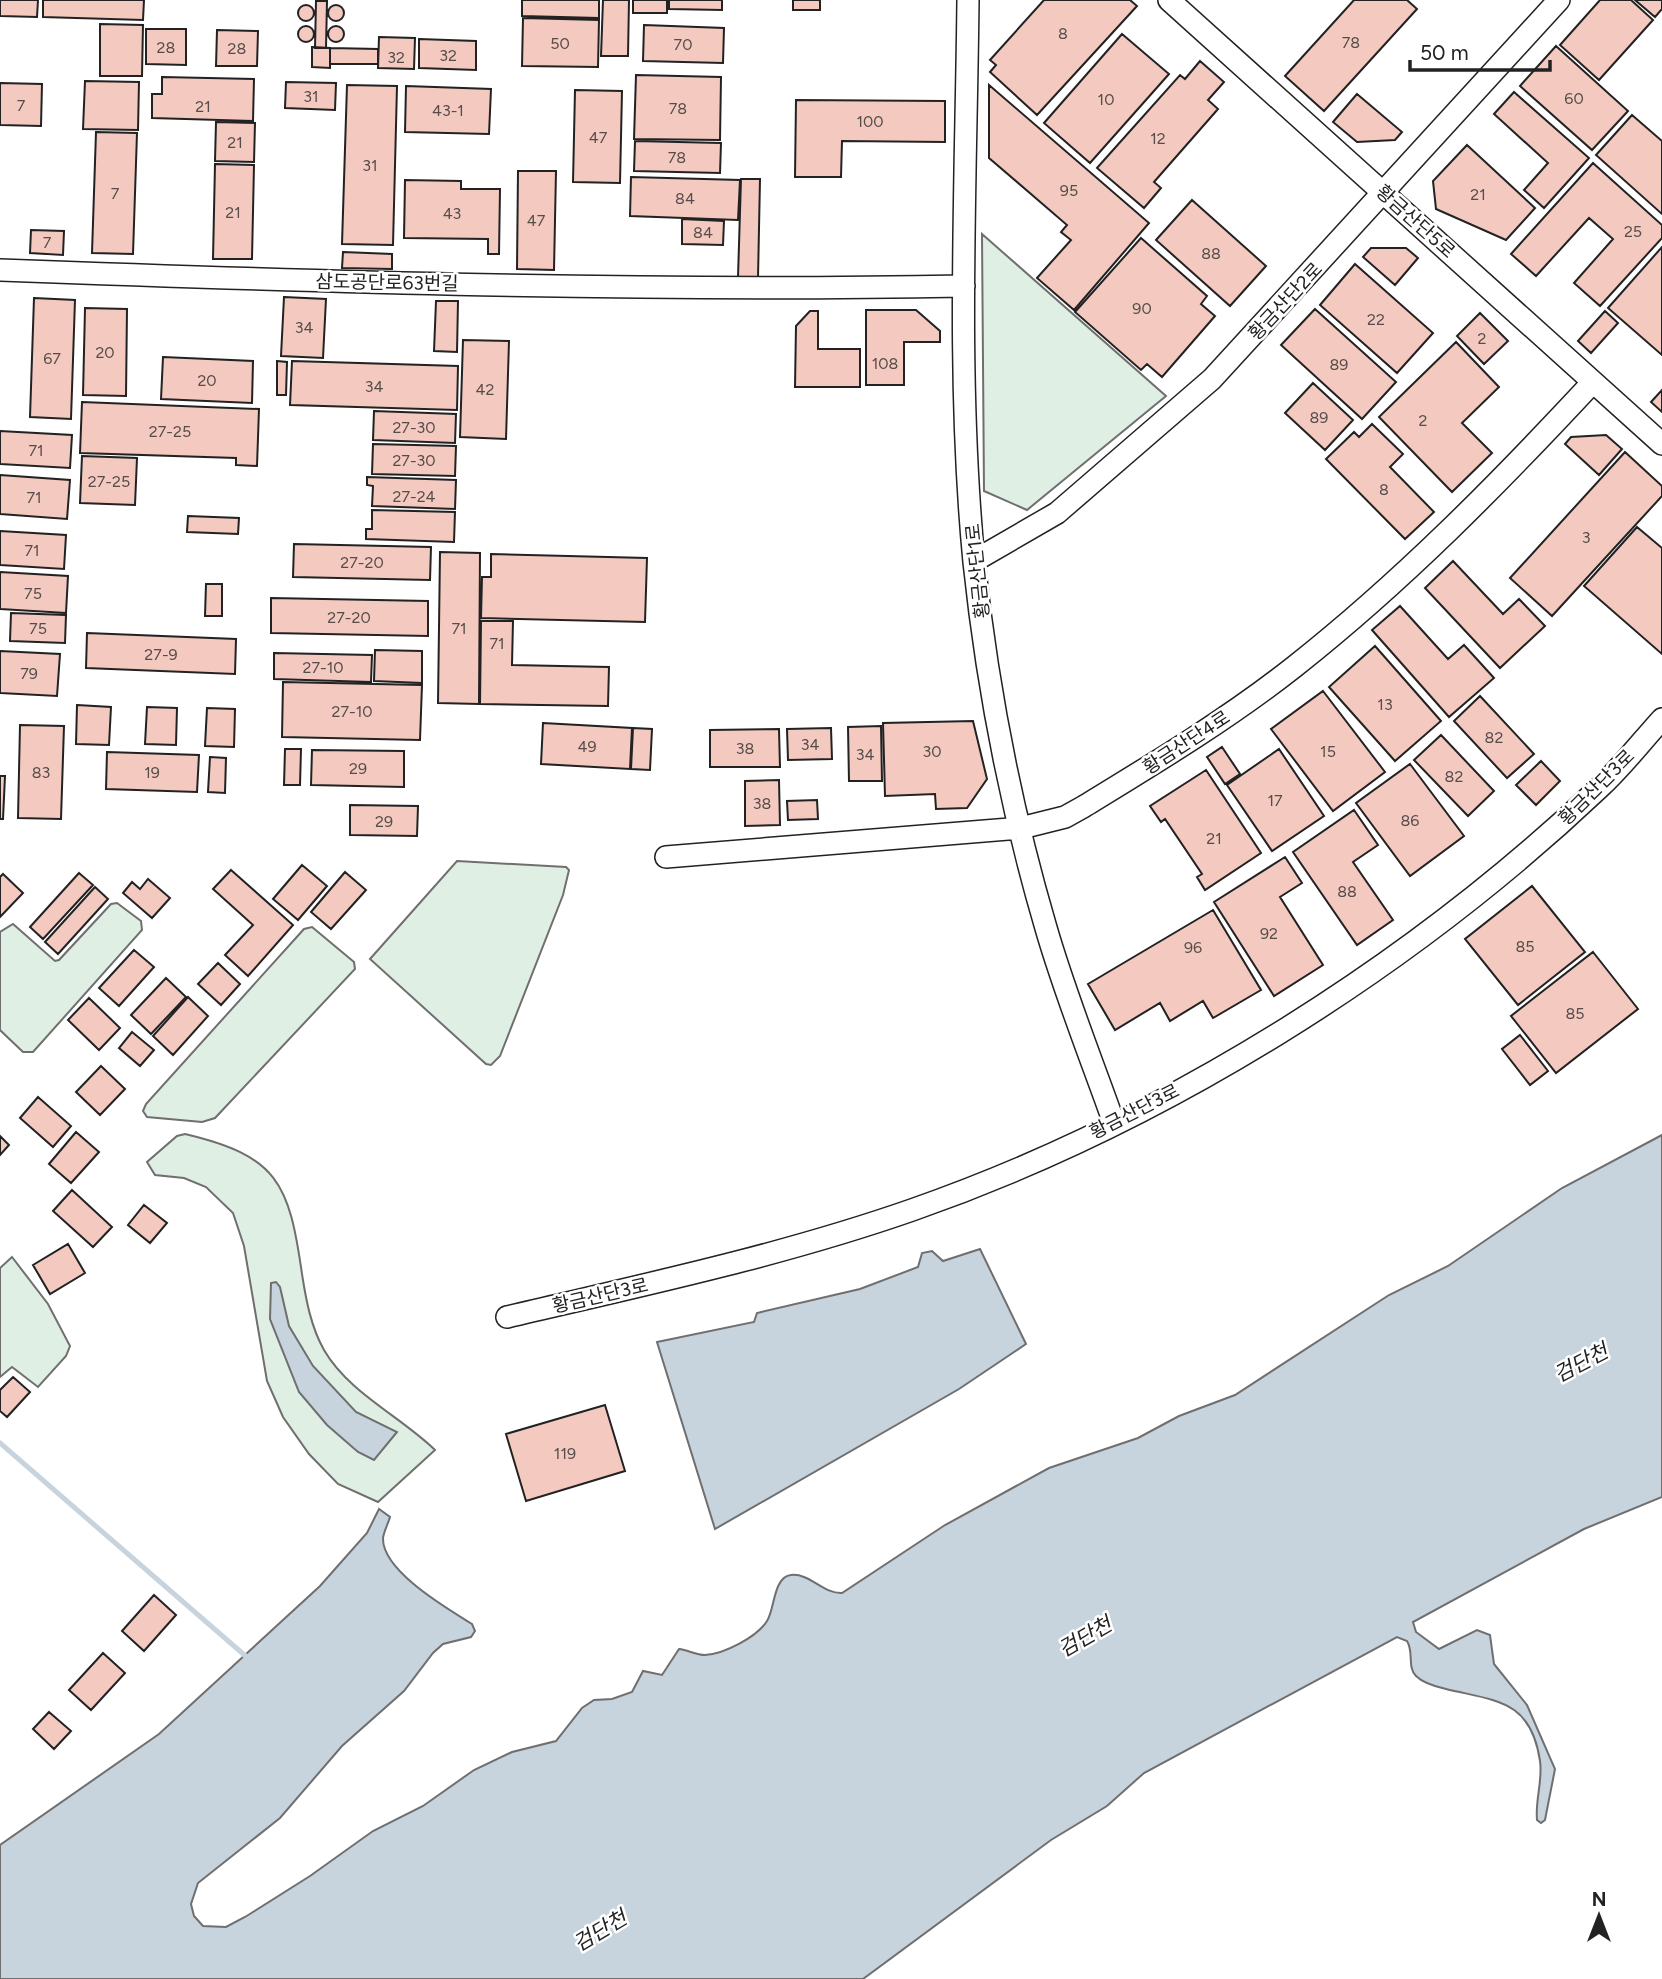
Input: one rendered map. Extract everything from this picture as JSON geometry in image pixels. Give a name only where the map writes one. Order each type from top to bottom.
[{"type":"street","name":"황금산단1로","points":[[968,0],[965,440],[974,561],[999,728],[1046,929],[1114,1123]]},
{"type":"street","name":"황금산단5로","points":[[1169,0],[1662,444]]},
{"type":"street","name":"황금산단2로","points":[[974,561],[1057,513],[1169,419],[1265,324],[1559,0]]},
{"type":"street","name":"삼도공단로63번길","points":[[0,270],[265,280],[774,289],[964,286]]},
{"type":"street","name":"황금산단4로","points":[[666,857],[1021,828],[1065,817],[1166,756],[1293,667],[1382,593],[1445,534],[1593,383]]},
{"type":"street","name":"황금산단3로","points":[[507,1317],[756,1258],[844,1232],[1004,1174],[1114,1123],[1212,1071],[1377,971],[1543,839],[1602,785],[1662,719]]},
{"type":"green space","points":[[982,234],[1166,396],[1027,510],[984,491]]},
{"type":"green space","points":[[457,861],[566,867],[569,870],[563,895],[500,1056],[491,1065],[486,1064],[370,959]]},
{"type":"green space","points":[[117,903],[141,921],[142,930],[33,1052],[23,1052],[0,1030],[0,932],[13,924],[55,961],[59,960],[111,904]]},
{"type":"green space","points":[[312,927],[354,962],[355,969],[215,1118],[202,1122],[147,1117],[143,1111],[146,1104],[304,929]]},
{"type":"green space","points":[[185,1134],[241,1152],[274,1178],[291,1217],[305,1294],[324,1350],[361,1392],[435,1450],[378,1502],[338,1484],[309,1454],[283,1417],[267,1381],[244,1246],[233,1213],[206,1187],[184,1178],[155,1175],[147,1162],[177,1136]]},
{"type":"green space","points":[[12,1257],[48,1304],[70,1346],[66,1356],[38,1387],[12,1367],[0,1377],[0,1268]]},
{"type":"water","name":"검단천","points":[[1662,1135],[1662,1497],[1584,1529],[1413,1622],[1416,1632],[1439,1649],[1477,1630],[1490,1635],[1494,1664],[1527,1705],[1555,1769],[1545,1820],[1541,1823],[1537,1820],[1540,1761],[1528,1725],[1508,1706],[1419,1679],[1413,1672],[1407,1641],[1397,1637],[1144,1773],[1107,1806],[1051,1840],[863,1979],[0,1979],[0,1845],[159,1734],[320,1586],[367,1533],[379,1509],[390,1517],[383,1538],[393,1563],[418,1588],[472,1624],[475,1631],[471,1637],[443,1644],[433,1653],[404,1691],[342,1746],[280,1818],[198,1883],[191,1904],[194,1916],[203,1926],[226,1927],[245,1917],[310,1876],[373,1831],[423,1806],[474,1770],[512,1752],[556,1741],[582,1708],[594,1700],[612,1699],[632,1692],[643,1671],[662,1675],[679,1649],[702,1655],[713,1654],[748,1639],[770,1616],[778,1587],[785,1577],[798,1575],[829,1590],[842,1593],[945,1525],[1049,1468],[1138,1438],[1179,1416],[1235,1395],[1389,1295],[1448,1266],[1562,1188]]},
{"type":"water","points":[[980,1249],[1026,1344],[959,1389],[715,1529],[657,1342],[754,1322],[757,1313],[860,1289],[918,1267],[922,1253],[932,1251],[943,1261]]},
{"type":"water","points":[[276,1282],[280,1287],[289,1326],[313,1366],[356,1412],[397,1432],[374,1460],[358,1452],[327,1425],[299,1392],[270,1319],[271,1283]]},
{"type":"building","points":[[0,0],[38,0],[37,17],[0,16]]},
{"type":"building","points":[[43,0],[144,0],[143,20],[43,17]]},
{"type":"building","points":[[522,0],[599,0],[599,18],[522,16]]},
{"type":"building","points":[[603,0],[629,0],[628,56],[601,56]]},
{"type":"building","points":[[633,0],[667,0],[667,13],[633,13]]},
{"type":"building","points":[[669,0],[722,0],[722,10],[669,9]]},
{"type":"building","points":[[793,0],[820,0],[820,10],[793,10]]},
{"type":"building","points":[[1044,0],[1130,0],[1137,6],[1037,115],[990,72],[996,65],[990,60]]},
{"type":"building","points":[[1354,0],[1407,0],[1417,9],[1324,111],[1285,76]]},
{"type":"building","points":[[1600,0],[1631,0],[1653,20],[1599,80],[1560,45]]},
{"type":"building","points":[[1635,0],[1662,0],[1662,9],[1655,17]]},
{"type":"building","points":[[316,1],[327,1],[326,48],[315,48]]},
{"type":"building","points":[[306,5],[312,7],[312,19],[306,21],[300,19],[298,13],[300,7]]},
{"type":"building","points":[[336,5],[342,7],[342,19],[336,21],[330,19],[328,13],[330,7]]},
{"type":"building","points":[[523,18],[599,20],[598,67],[522,66]]},
{"type":"building","points":[[100,24],[143,25],[142,76],[100,76]]},
{"type":"building","points":[[644,25],[724,28],[723,63],[643,61]]},
{"type":"building","points":[[306,26],[312,28],[312,40],[306,42],[300,40],[298,34],[300,28]]},
{"type":"building","points":[[336,26],[342,28],[342,40],[336,42],[330,40],[328,34],[330,28]]},
{"type":"building","points":[[146,29],[186,29],[186,65],[146,64]]},
{"type":"building","points":[[217,30],[258,31],[257,66],[216,66]]},
{"type":"building","points":[[1122,34],[1169,74],[1090,163],[1044,123]]},
{"type":"building","points":[[379,37],[415,38],[414,69],[378,68]]},
{"type":"building","points":[[419,39],[476,41],[476,70],[419,68]]},
{"type":"building","points":[[1556,46],[1628,111],[1592,150],[1520,86]]},
{"type":"building","points":[[312,47],[330,48],[330,68],[312,67]]},
{"type":"building","points":[[330,48],[378,49],[378,64],[330,64]]},
{"type":"building","points":[[1200,61],[1224,82],[1208,100],[1218,109],[1154,182],[1161,188],[1144,208],[1097,168],[1180,75],[1185,79]]},
{"type":"building","points":[[636,75],[721,77],[720,140],[634,139]]},
{"type":"building","points":[[162,77],[254,79],[253,121],[152,118],[152,94],[162,94]]},
{"type":"building","points":[[85,81],[139,82],[138,130],[83,129]]},
{"type":"building","points":[[286,82],[336,83],[335,110],[285,108]]},
{"type":"building","points":[[0,83],[42,84],[41,126],[0,125]]},
{"type":"building","points":[[347,85],[397,86],[393,245],[342,244]]},
{"type":"building","points":[[989,85],[1149,223],[1074,310],[1037,278],[1071,240],[1061,232],[1067,225],[989,158]]},
{"type":"building","points":[[406,86],[491,89],[489,134],[405,132]]},
{"type":"building","points":[[575,90],[622,91],[620,183],[573,182]]},
{"type":"building","points":[[1514,92],[1589,158],[1544,208],[1524,190],[1548,163],[1494,114]]},
{"type":"building","points":[[1357,94],[1402,132],[1395,140],[1357,142],[1333,122]]},
{"type":"building","points":[[796,100],[945,101],[945,142],[842,141],[841,177],[795,177]]},
{"type":"building","points":[[1632,115],[1662,141],[1662,214],[1596,155]]},
{"type":"building","points":[[216,122],[255,123],[254,162],[215,161]]},
{"type":"building","points":[[96,132],[137,133],[133,254],[92,253]]},
{"type":"building","points":[[635,141],[721,143],[720,173],[634,171]]},
{"type":"building","points":[[1467,145],[1535,208],[1506,240],[1436,209],[1433,181]]},
{"type":"building","points":[[1593,163],[1662,225],[1662,238],[1600,306],[1574,283],[1613,239],[1589,218],[1536,276],[1511,254]]},
{"type":"building","points":[[215,164],[254,165],[252,259],[213,259]]},
{"type":"building","points":[[518,171],[556,171],[554,270],[517,269]]},
{"type":"building","points":[[631,177],[740,180],[738,220],[630,216]]},
{"type":"building","points":[[741,179],[760,179],[758,278],[738,277]]},
{"type":"building","points":[[405,180],[461,181],[461,189],[500,189],[499,254],[488,254],[488,239],[404,238]]},
{"type":"building","points":[[1192,200],[1266,266],[1230,306],[1156,240]]},
{"type":"building","points":[[682,219],[724,221],[723,245],[682,244]]},
{"type":"building","points":[[31,230],[64,231],[63,255],[30,253]]},
{"type":"building","points":[[1141,238],[1207,296],[1201,304],[1215,316],[1162,377],[1147,364],[1141,370],[1075,312]]},
{"type":"building","points":[[1662,247],[1662,355],[1608,308]]},
{"type":"building","points":[[1371,248],[1406,248],[1418,258],[1395,285],[1363,257]]},
{"type":"building","points":[[343,252],[392,254],[392,269],[342,268]]},
{"type":"building","points":[[1355,264],[1433,333],[1397,373],[1320,305]]},
{"type":"building","points":[[284,297],[326,299],[323,358],[281,356]]},
{"type":"building","points":[[34,298],[75,300],[71,419],[30,417]]},
{"type":"building","points":[[436,301],[458,301],[457,352],[434,351]]},
{"type":"building","points":[[85,308],[127,309],[126,396],[83,395]]},
{"type":"building","points":[[1315,309],[1396,382],[1362,419],[1281,345]]},
{"type":"building","points":[[866,310],[916,310],[940,331],[940,342],[904,342],[904,385],[866,385]]},
{"type":"building","points":[[810,311],[818,311],[818,349],[860,349],[860,387],[795,387],[796,326]]},
{"type":"building","points":[[1605,311],[1618,323],[1591,353],[1578,341]]},
{"type":"building","points":[[1480,313],[1508,341],[1484,364],[1457,336]]},
{"type":"building","points":[[463,340],[509,341],[506,439],[460,437]]},
{"type":"building","points":[[1456,342],[1499,387],[1462,423],[1492,453],[1452,492],[1379,417]]},
{"type":"building","points":[[163,357],[253,361],[252,403],[161,399]]},
{"type":"building","points":[[277,361],[287,362],[286,395],[277,395]]},
{"type":"building","points":[[292,361],[458,366],[457,410],[290,405]]},
{"type":"building","points":[[1313,383],[1353,420],[1325,450],[1285,413]]},
{"type":"building","points":[[1662,390],[1662,412],[1651,402]]},
{"type":"building","points":[[82,402],[259,409],[257,466],[236,465],[236,458],[80,453]]},
{"type":"building","points":[[374,411],[456,414],[455,443],[373,440]]},
{"type":"building","points":[[1372,424],[1403,454],[1390,467],[1434,512],[1405,539],[1326,459],[1354,432],[1359,437]]},
{"type":"building","points":[[0,431],[72,435],[70,468],[0,464]]},
{"type":"building","points":[[1606,435],[1622,449],[1599,475],[1565,444],[1571,437]]},
{"type":"building","points":[[373,444],[456,446],[455,476],[372,474]]},
{"type":"building","points":[[1625,452],[1662,486],[1662,496],[1552,616],[1510,578]]},
{"type":"building","points":[[82,456],[137,458],[135,505],[80,503]]},
{"type":"building","points":[[0,475],[70,480],[67,519],[0,514]]},
{"type":"building","points":[[367,477],[456,480],[455,509],[372,506],[373,486],[367,485]]},
{"type":"building","points":[[372,510],[455,512],[454,542],[366,539],[366,529],[372,529]]},
{"type":"building","points":[[188,516],[239,518],[238,534],[187,532]]},
{"type":"building","points":[[1637,527],[1662,548],[1662,654],[1584,586]]},
{"type":"building","points":[[0,531],[66,535],[64,569],[0,565]]},
{"type":"building","points":[[294,544],[431,547],[430,580],[293,577]]},
{"type":"building","points":[[440,552],[480,553],[479,704],[438,703]]},
{"type":"building","points":[[491,554],[647,558],[645,622],[481,618],[482,577],[491,577]]},
{"type":"building","points":[[1453,561],[1503,614],[1519,599],[1545,626],[1500,668],[1425,588]]},
{"type":"building","points":[[0,572],[68,576],[66,613],[0,609]]},
{"type":"building","points":[[206,584],[222,584],[222,616],[205,616]]},
{"type":"building","points":[[271,598],[428,601],[428,636],[271,633]]},
{"type":"building","points":[[1400,606],[1448,659],[1464,645],[1494,678],[1449,717],[1372,630]]},
{"type":"building","points":[[11,613],[66,615],[65,643],[10,641]]},
{"type":"building","points":[[481,621],[513,621],[512,665],[609,667],[608,706],[480,704]]},
{"type":"building","points":[[87,633],[236,639],[235,674],[86,668]]},
{"type":"building","points":[[1375,646],[1441,721],[1395,761],[1329,687]]},
{"type":"building","points":[[375,650],[422,651],[422,683],[374,681]]},
{"type":"building","points":[[0,651],[60,654],[57,696],[0,693]]},
{"type":"building","points":[[274,653],[372,655],[371,682],[274,679]]},
{"type":"building","points":[[283,682],[422,685],[420,740],[282,737]]},
{"type":"building","points":[[1323,691],[1385,772],[1333,811],[1271,729]]},
{"type":"building","points":[[1480,696],[1534,754],[1507,778],[1454,721]]},
{"type":"building","points":[[77,705],[111,707],[109,745],[76,744]]},
{"type":"building","points":[[147,707],[177,708],[176,745],[145,744]]},
{"type":"building","points":[[207,708],[235,709],[234,747],[205,746]]},
{"type":"building","points":[[973,721],[987,779],[967,808],[936,809],[935,794],[885,796],[883,723]]},
{"type":"building","points":[[543,723],[632,728],[630,769],[541,764]]},
{"type":"building","points":[[20,725],[64,726],[61,819],[18,818]]},
{"type":"building","points":[[881,726],[882,781],[849,781],[848,727]]},
{"type":"building","points":[[633,728],[652,729],[650,770],[631,769]]},
{"type":"building","points":[[831,728],[832,759],[788,760],[787,729]]},
{"type":"building","points":[[779,729],[780,767],[710,767],[710,730]]},
{"type":"building","points":[[1441,735],[1494,791],[1468,816],[1414,760]]},
{"type":"building","points":[[1222,747],[1240,774],[1225,784],[1207,757]]},
{"type":"building","points":[[285,749],[301,749],[300,785],[284,785]]},
{"type":"building","points":[[1279,749],[1324,816],[1272,851],[1227,785]]},
{"type":"building","points":[[312,750],[404,751],[404,787],[311,785]]},
{"type":"building","points":[[107,752],[199,755],[197,792],[106,789]]},
{"type":"building","points":[[210,757],[226,758],[225,793],[208,792]]},
{"type":"building","points":[[1541,761],[1560,781],[1536,805],[1516,785]]},
{"type":"building","points":[[1410,764],[1464,836],[1410,876],[1356,803]]},
{"type":"building","points":[[1206,770],[1261,853],[1205,890],[1197,877],[1202,874],[1165,819],[1161,822],[1150,806]]},
{"type":"building","points":[[0,776],[5,776],[3,819],[0,819]]},
{"type":"building","points":[[779,780],[780,825],[745,826],[745,781]]},
{"type":"building","points":[[817,800],[818,819],[788,820],[787,801]]},
{"type":"building","points":[[350,805],[418,806],[417,836],[350,835]]},
{"type":"building","points":[[1354,810],[1378,845],[1353,862],[1393,920],[1357,945],[1293,852]]},
{"type":"building","points":[[1285,857],[1302,883],[1280,897],[1323,965],[1274,996],[1214,902]]},
{"type":"building","points":[[302,865],[327,886],[298,920],[273,899]]},
{"type":"building","points":[[231,870],[293,925],[248,976],[225,955],[253,925],[213,889]]},
{"type":"building","points":[[345,872],[366,890],[331,929],[311,912]]},
{"type":"building","points":[[79,873],[93,885],[43,939],[30,927]]},
{"type":"building","points":[[3,874],[23,893],[0,917],[0,877]]},
{"type":"building","points":[[148,879],[170,898],[152,918],[123,893],[132,882],[140,889]]},
{"type":"building","points":[[1532,886],[1585,952],[1518,1005],[1465,939]]},
{"type":"building","points":[[95,887],[108,899],[58,954],[45,942]]},
{"type":"building","points":[[1213,910],[1261,990],[1213,1018],[1203,1001],[1170,1021],[1160,1003],[1115,1030],[1088,984]]},
{"type":"building","points":[[134,950],[154,967],[119,1006],[99,988]]},
{"type":"building","points":[[1593,952],[1638,1009],[1556,1073],[1511,1016]]},
{"type":"building","points":[[218,963],[240,984],[221,1005],[198,984]]},
{"type":"building","points":[[166,978],[186,997],[151,1034],[131,1015]]},
{"type":"building","points":[[188,997],[208,1016],[173,1055],[153,1036]]},
{"type":"building","points":[[89,998],[120,1028],[99,1050],[68,1020]]},
{"type":"building","points":[[132,1032],[154,1050],[140,1066],[119,1048]]},
{"type":"building","points":[[1520,1035],[1548,1071],[1530,1085],[1502,1049]]},
{"type":"building","points":[[101,1066],[125,1089],[100,1115],[76,1092]]},
{"type":"building","points":[[38,1097],[71,1126],[53,1147],[20,1118]]},
{"type":"building","points":[[76,1132],[99,1152],[71,1183],[49,1164]]},
{"type":"building","points":[[0,1136],[9,1145],[0,1155]]},
{"type":"building","points":[[72,1190],[112,1227],[93,1247],[53,1211]]},
{"type":"building","points":[[144,1205],[167,1223],[150,1243],[128,1225]]},
{"type":"building","points":[[68,1244],[85,1273],[50,1294],[33,1265]]},
{"type":"building","points":[[13,1377],[30,1392],[7,1417],[0,1411],[0,1390]]},
{"type":"building","points":[[605,1405],[625,1471],[526,1501],[506,1434]]},
{"type":"building","points":[[154,1595],[176,1615],[144,1651],[122,1631]]},
{"type":"building","points":[[103,1653],[125,1673],[91,1710],[69,1690]]},
{"type":"building","points":[[49,1712],[71,1731],[54,1749],[33,1729]]},
{"type":"waterway","points":[[0,1443],[249,1659]]}]
